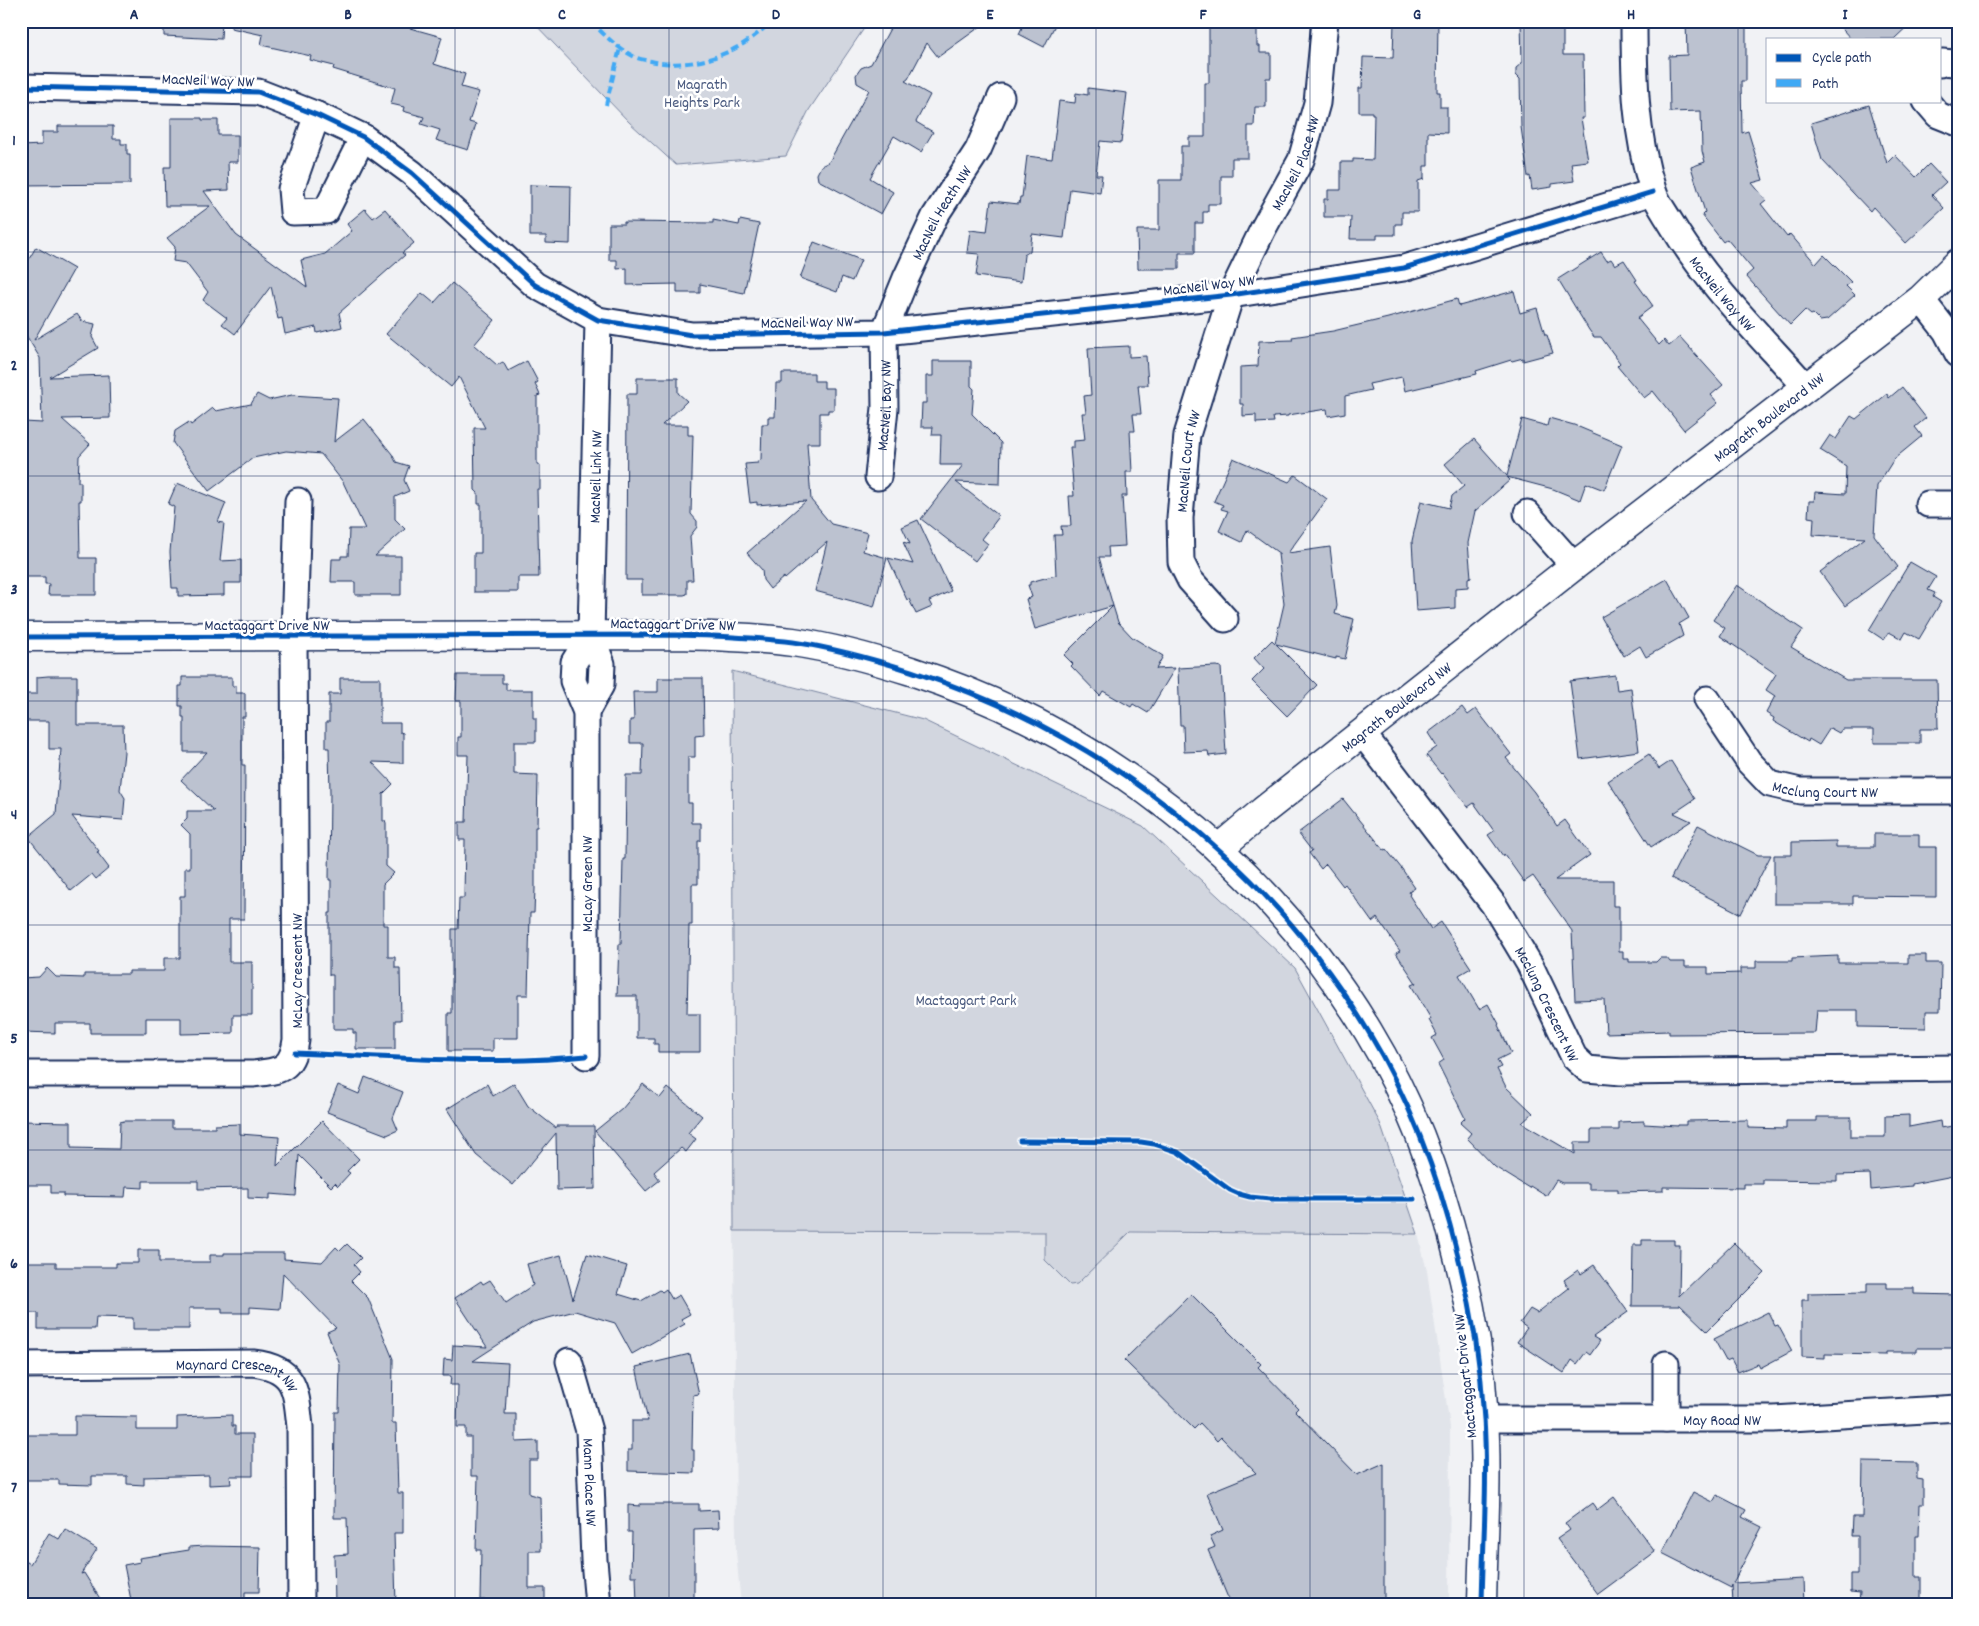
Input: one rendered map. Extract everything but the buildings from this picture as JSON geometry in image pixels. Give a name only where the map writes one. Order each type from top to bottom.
[{"type":"street","name":"MacNeil Place NW","points":[[1231,295],[1263,229],[1301,160],[1317,103],[1326,21]]},
{"type":"street","name":"MacNeil Way NW","points":[[1634,21],[1634,83],[1640,140],[1653,192],[1676,232],[1704,273],[1806,387]]},
{"type":"street","points":[[1942,62],[1958,65]]},
{"type":"street","name":"MacNeil Way NW","points":[[21,87],[258,92],[317,115],[363,137],[412,173],[535,286],[598,320],[692,335],[884,332],[1231,295],[1404,268],[1653,192]]},
{"type":"street","name":"MacNeil Heath NW","points":[[884,332],[906,278],[936,216],[978,150],[1002,97]]},
{"type":"street","points":[[1927,102],[1938,116],[1958,123]]},
{"type":"street","points":[[317,115],[291,189],[293,212],[326,210],[363,137]]},
{"type":"street","name":"Magrath Boulevard NW","points":[[1218,849],[1263,811],[1574,566],[1921,299],[1958,263]]},
{"type":"street","name":"MacNeil Court NW","points":[[1225,619],[1190,580],[1181,562],[1180,518],[1188,435],[1231,295]]},
{"type":"street","points":[[1921,299],[1946,331],[1958,354]]},
{"type":"street","name":"MacNeil Link NW","points":[[591,634],[598,320]]},
{"type":"street","name":"MacNeil Bay NW","points":[[878,477],[885,408],[884,332]]},
{"type":"street","points":[[294,637],[298,501]]},
{"type":"street","points":[[1928,504],[1958,504]]},
{"type":"street","points":[[1527,513],[1574,566]]},
{"type":"street","name":"Mactaggart Drive NW","points":[[21,637],[591,634],[711,636],[794,642],[859,656],[929,677],[1012,710],[1056,732],[1106,762],[1158,800],[1218,849],[1271,902],[1335,980],[1368,1031],[1402,1097],[1432,1168],[1458,1256],[1475,1341],[1484,1419],[1482,1605]]},
{"type":"street","name":"McLay Green NW","points":[[586,1056],[586,712],[573,681],[574,662],[591,634]]},
{"type":"street","name":"McLay Crescent NW","points":[[21,1074],[253,1074],[271,1072],[284,1068],[290,1063],[294,1054],[296,1040],[294,637]]},
{"type":"street","name":"Mcclung Court NW","points":[[1707,699],[1749,762],[1770,784],[1800,791],[1958,791]]},
{"type":"street","name":"Mcclung Crescent NW","points":[[1362,734],[1494,905],[1530,965],[1574,1057],[1587,1069],[1621,1072],[1958,1068]]},
{"type":"street","name":"Mann Place NW","points":[[569,1361],[589,1431],[594,1560],[598,1605]]},
{"type":"street","name":"Maynard Crescent NW","points":[[21,1365],[253,1363],[267,1365],[286,1374],[293,1386],[297,1401],[300,1427],[301,1605]]},
{"type":"street","points":[[1666,1364],[1666,1419]]},
{"type":"street","name":"May Road NW","points":[[1484,1419],[1774,1420],[1958,1408]]},
{"type":"shaded area","points":[[734,1231],[1418,1234],[1427,1271],[1450,1427],[1449,1605],[741,1605],[736,1552]]},
{"type":"green space","name":"Magrath Heights Park","points":[[532,21],[869,21],[809,110],[786,156],[676,165],[629,122]]},
{"type":"green space","name":"Mactaggart Park","points":[[732,671],[923,720],[1143,826],[1295,968],[1380,1123],[1418,1234],[1130,1232],[1077,1284],[1070,1285],[1045,1260],[1045,1232],[734,1231]]},
{"type":"marked path","points":[[591,21],[616,45],[635,57],[667,63],[700,61],[716,57],[746,42],[771,21]]},
{"type":"marked path","points":[[606,105],[620,48]]},
{"type":"cycle path","points":[[21,87],[258,92],[317,115],[363,137],[412,173],[535,285],[598,320],[692,335],[884,332],[1231,295],[1404,268],[1653,192]]},
{"type":"cycle path","points":[[21,637],[679,635],[793,642],[882,662],[981,697],[1048,729],[1112,767],[1172,810],[1228,858],[1279,911],[1326,969],[1368,1031],[1410,1112],[1442,1198],[1468,1296],[1478,1357],[1483,1398],[1486,1465],[1482,1605]]},
{"type":"cycle path","points":[[295,1053],[478,1060],[550,1059],[586,1056]]},
{"type":"cycle path","points":[[1020,1141],[1141,1142],[1154,1144],[1178,1152],[1230,1190],[1250,1197],[1270,1199],[1414,1199]]}]
